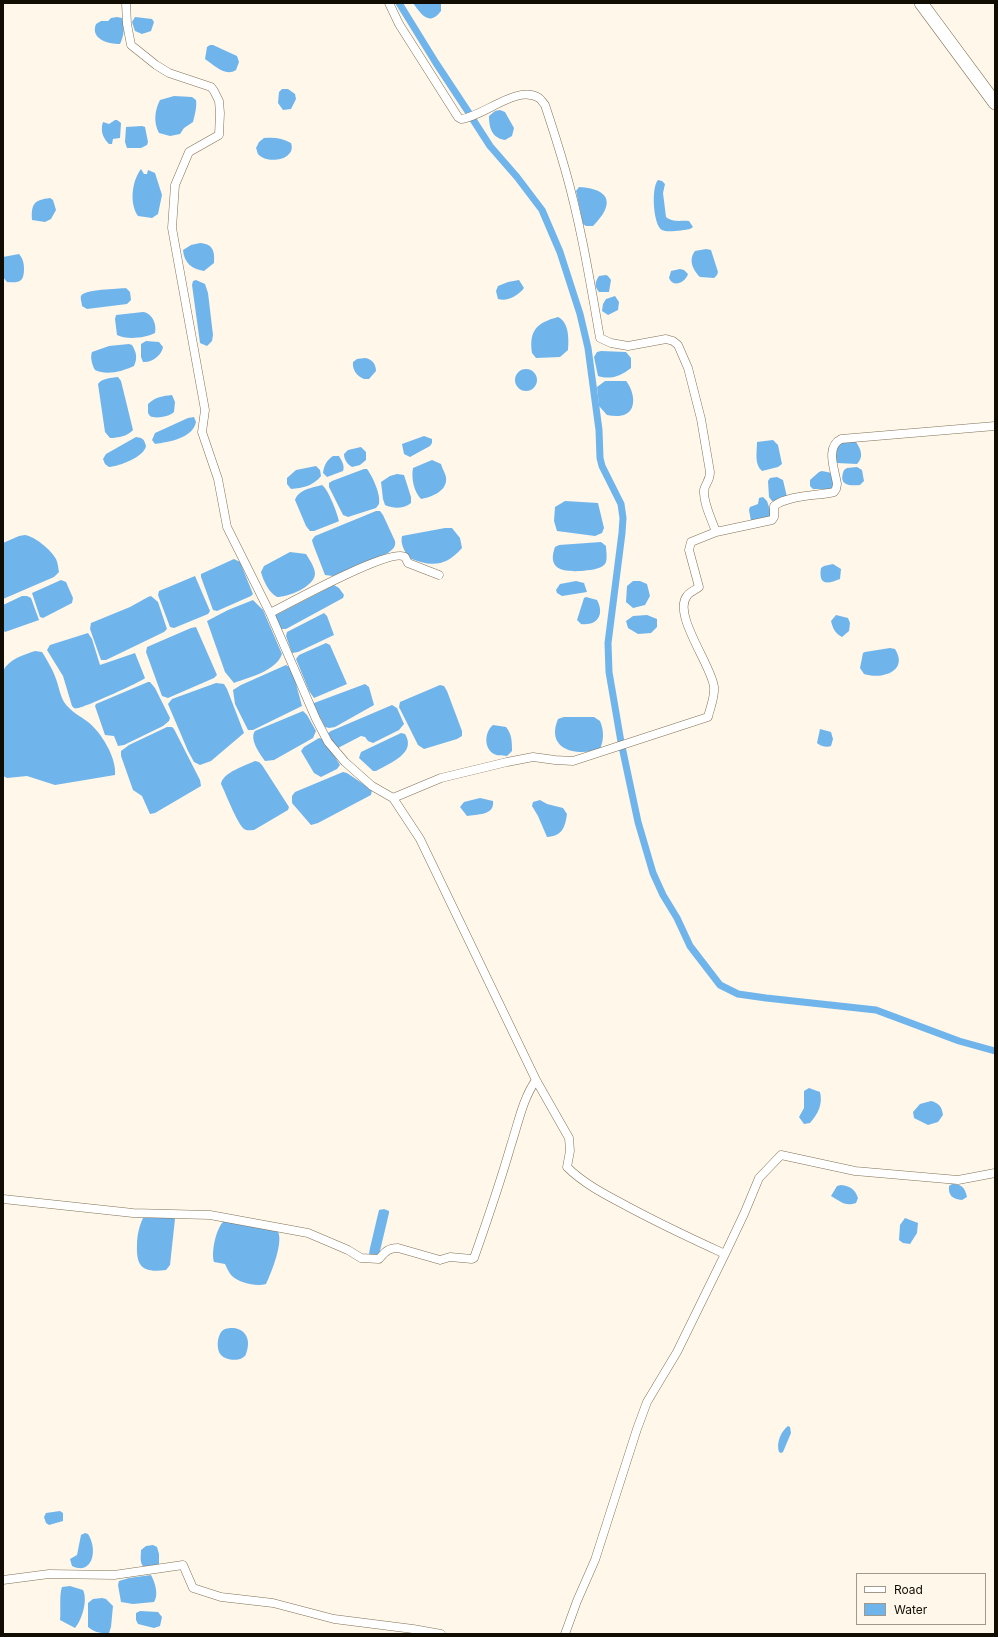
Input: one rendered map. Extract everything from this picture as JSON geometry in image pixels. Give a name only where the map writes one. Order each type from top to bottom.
[{"type":"highway","points":[[921,3],[995,103]]},
{"type":"street","points":[[126,3],[127,24],[131,45],[156,66],[169,73],[211,87],[219,101],[219,135],[189,152],[175,184],[172,228],[205,410],[202,432],[218,479],[227,528],[270,613],[316,719],[328,742],[345,762],[372,786],[393,798],[420,839],[536,1080],[569,1138],[570,1151],[568,1167],[574,1174],[603,1194],[725,1254]]},
{"type":"street","points":[[389,3],[399,24],[458,117],[461,119],[473,116],[512,97],[530,95],[539,98],[545,105],[565,170],[579,228],[595,302],[600,338],[611,344],[628,346],[666,339],[673,341],[678,345],[688,368],[701,419],[710,472],[710,480],[704,487],[704,496],[716,532]]},
{"type":"street","points":[[393,798],[441,778],[507,762],[533,757],[573,761],[708,717],[714,688],[707,665],[692,638],[684,609],[684,601],[687,595],[699,588],[689,550],[692,542],[716,532],[772,520],[774,517],[774,506],[778,503],[795,498],[834,492],[837,484],[832,448],[835,442],[840,439],[995,426]]},
{"type":"street","points":[[270,613],[358,569],[397,555],[402,555],[408,563],[439,575]]},
{"type":"street","points":[[3,1199],[133,1213],[210,1216],[308,1232],[342,1247],[361,1258],[373,1260],[379,1259],[391,1248],[398,1248],[440,1260],[450,1257],[472,1259],[474,1258],[486,1224],[522,1111],[531,1087],[536,1080]]},
{"type":"street","points":[[565,1634],[577,1601],[595,1560],[647,1402],[677,1352],[744,1214],[759,1178],[781,1155],[855,1171],[958,1180],[995,1172]]},
{"type":"street","points":[[3,1580],[49,1574],[114,1575],[183,1565],[193,1588],[221,1597],[274,1603],[334,1619],[441,1634]]},
{"type":"water","points":[[413,3],[441,3],[441,11],[437,16],[429,18],[422,15]]},
{"type":"water","points":[[135,17],[152,19],[154,22],[151,31],[142,34],[135,31],[132,22]]},
{"type":"water","points":[[111,18],[122,18],[124,25],[120,44],[101,40],[96,33],[96,24],[101,21],[108,21]]},
{"type":"water","points":[[210,45],[237,56],[239,62],[236,70],[232,72],[224,71],[205,59],[207,47]]},
{"type":"water","points":[[282,89],[288,89],[295,94],[296,99],[291,109],[283,110],[278,103],[279,92]]},
{"type":"water","points":[[174,96],[192,97],[196,100],[196,108],[193,122],[184,128],[180,134],[170,136],[159,133],[155,116],[160,100]]},
{"type":"water","points":[[500,110],[505,112],[514,128],[512,136],[505,140],[494,135],[490,125],[489,116],[495,111]]},
{"type":"water","points":[[115,120],[121,123],[120,138],[113,139],[112,144],[109,144],[103,134],[102,125],[103,122],[109,124]]},
{"type":"water","points":[[126,127],[145,127],[148,142],[147,145],[141,148],[127,148],[125,142]]},
{"type":"water","points":[[264,138],[278,138],[285,140],[291,143],[292,149],[286,157],[280,159],[274,160],[262,157],[258,154],[256,148],[259,142]]},
{"type":"water","points":[[141,169],[144,174],[147,174],[148,170],[155,173],[162,195],[158,214],[152,218],[138,216],[133,205],[135,180]]},
{"type":"water","points":[[658,180],[665,184],[663,193],[666,217],[674,221],[689,221],[693,227],[690,229],[676,231],[664,231],[659,227],[654,206],[654,190]]},
{"type":"water","points":[[579,187],[590,188],[598,191],[603,194],[606,199],[607,205],[605,211],[593,226],[586,226],[583,224],[576,191]]},
{"type":"water","points":[[50,198],[53,200],[56,210],[51,219],[45,222],[32,220],[32,210],[35,204],[40,200]]},
{"type":"water","points":[[200,243],[208,245],[212,249],[214,255],[214,263],[204,271],[189,265],[183,250],[191,245]]},
{"type":"water","points":[[706,249],[711,250],[718,272],[714,278],[700,277],[692,265],[692,258],[695,251]]},
{"type":"water","points":[[19,254],[23,263],[23,277],[18,282],[7,282],[3,277],[3,257]]},
{"type":"water","points":[[680,269],[684,270],[688,274],[682,282],[676,284],[673,283],[669,278],[671,271]]},
{"type":"water","points":[[606,275],[611,280],[609,292],[599,292],[596,286],[597,280],[599,276]]},
{"type":"water","points":[[196,280],[205,284],[208,293],[213,335],[212,341],[207,346],[200,343],[192,285],[193,281]]},
{"type":"water","points":[[519,280],[524,288],[519,294],[505,300],[498,299],[496,291],[498,286]]},
{"type":"water","points":[[126,288],[130,292],[131,300],[127,304],[87,309],[82,306],[81,296],[83,294],[94,291]]},
{"type":"water","points":[[615,296],[619,302],[618,310],[608,315],[602,311],[603,304],[606,299]]},
{"type":"water","points":[[143,312],[149,314],[153,320],[155,333],[136,338],[125,338],[117,335],[116,315]]},
{"type":"water","points":[[558,317],[562,319],[568,331],[568,350],[560,357],[536,358],[532,353],[531,345],[533,334],[539,325],[550,319]]},
{"type":"water","points":[[146,341],[159,342],[163,347],[161,353],[156,358],[143,362],[141,357],[141,344]]},
{"type":"water","points":[[132,345],[135,350],[136,360],[134,366],[125,370],[110,373],[95,370],[91,356],[92,352],[109,346]]},
{"type":"water","points":[[597,352],[626,352],[631,358],[631,368],[612,377],[607,378],[598,376],[594,357]]},
{"type":"water","points":[[365,358],[372,361],[376,368],[376,371],[369,379],[364,379],[359,376],[353,368],[353,362],[357,359]]},
{"type":"water","points":[[526,369],[530,370],[536,376],[536,384],[530,390],[526,391],[522,390],[516,384],[515,380],[516,376],[522,370]]},
{"type":"water","points":[[118,377],[121,381],[133,430],[123,436],[110,438],[105,432],[98,384],[104,379]]},
{"type":"water","points":[[605,381],[626,381],[629,384],[633,403],[630,411],[626,414],[619,416],[607,415],[599,406],[597,387]]},
{"type":"water","points":[[172,395],[175,402],[174,412],[162,417],[150,416],[148,413],[148,404],[156,398]]},
{"type":"water","points":[[194,417],[196,422],[194,427],[190,432],[180,438],[155,444],[152,440],[155,433],[188,418]]},
{"type":"water","points":[[424,436],[432,439],[430,446],[410,457],[404,454],[402,444]]},
{"type":"water","points":[[136,437],[143,439],[145,442],[146,446],[141,454],[119,465],[109,467],[105,464],[103,459],[106,454]]},
{"type":"water","points":[[773,440],[778,445],[782,464],[778,467],[762,471],[759,468],[757,461],[757,442]]},
{"type":"water","points":[[851,441],[856,442],[859,447],[861,456],[859,461],[857,464],[837,463],[835,461],[838,444]]},
{"type":"water","points":[[361,447],[366,452],[366,460],[360,465],[352,467],[346,461],[344,454],[348,450]]},
{"type":"water","points":[[333,456],[339,456],[344,469],[343,471],[327,477],[323,473],[324,468],[327,461]]},
{"type":"water","points":[[432,460],[441,464],[446,477],[446,482],[442,490],[430,497],[421,499],[414,485],[412,476],[413,468]]},
{"type":"water","points":[[316,466],[320,470],[321,476],[315,482],[304,487],[291,489],[287,484],[287,478],[296,470]]},
{"type":"water","points":[[857,467],[862,470],[864,481],[860,485],[845,484],[842,479],[844,470],[847,468]]},
{"type":"water","points":[[367,469],[374,481],[378,491],[379,504],[376,508],[348,517],[343,515],[329,487],[329,483]]},
{"type":"water","points":[[822,471],[832,473],[834,485],[831,489],[813,489],[810,486],[810,480]]},
{"type":"water","points":[[397,474],[404,475],[411,497],[411,503],[398,508],[385,505],[381,482],[390,476]]},
{"type":"water","points":[[777,477],[783,480],[787,497],[783,500],[772,501],[769,497],[768,481],[770,478]]},
{"type":"water","points":[[322,485],[329,496],[339,521],[314,531],[310,531],[306,526],[295,500],[303,491]]},
{"type":"water","points":[[763,497],[767,501],[772,516],[751,521],[749,510],[750,507],[758,504],[759,498]]},
{"type":"water","points":[[565,501],[598,503],[604,528],[602,533],[595,536],[557,531],[554,521],[555,507]]},
{"type":"water","points":[[376,511],[380,511],[383,515],[395,541],[394,548],[388,553],[333,576],[325,575],[313,544],[312,540],[315,536]]},
{"type":"water","points":[[452,528],[460,538],[462,548],[450,559],[438,564],[425,563],[409,558],[404,551],[402,536]]},
{"type":"water","points":[[25,535],[43,544],[54,555],[59,572],[54,577],[3,599],[3,543]]},
{"type":"water","points":[[601,542],[606,546],[607,558],[603,566],[581,571],[568,571],[562,570],[555,565],[553,554],[555,547],[559,545]]},
{"type":"water","points":[[290,552],[306,554],[315,571],[314,579],[305,587],[294,593],[277,597],[269,589],[261,572],[264,566]]},
{"type":"water","points":[[234,559],[240,562],[253,594],[217,611],[213,610],[201,574]]},
{"type":"water","points":[[833,564],[841,569],[840,579],[832,582],[823,581],[820,574],[821,568]]},
{"type":"water","points":[[195,576],[210,611],[208,614],[174,628],[170,627],[158,595],[159,591]]},
{"type":"water","points":[[61,580],[66,582],[73,598],[72,603],[43,618],[40,617],[32,593]]},
{"type":"water","points":[[576,581],[584,583],[587,592],[562,596],[557,593],[556,590],[560,584]]},
{"type":"water","points":[[633,581],[640,581],[647,584],[650,596],[645,605],[633,608],[626,602],[627,586]]},
{"type":"water","points":[[334,585],[339,588],[344,595],[343,598],[286,629],[281,629],[276,615]]},
{"type":"water","points":[[22,596],[31,598],[39,620],[5,632],[3,630],[3,605]]},
{"type":"water","points":[[151,596],[158,602],[167,629],[164,632],[106,660],[101,660],[90,629],[91,623],[130,607]]},
{"type":"water","points":[[586,597],[597,600],[600,615],[591,623],[581,624],[577,620],[584,598]]},
{"type":"water","points":[[253,600],[263,610],[282,654],[274,665],[262,673],[234,683],[225,672],[207,621],[228,610]]},
{"type":"water","points":[[324,613],[327,616],[334,635],[298,652],[292,653],[286,636],[287,632]]},
{"type":"water","points":[[647,615],[657,619],[657,627],[651,633],[638,634],[628,628],[626,621],[633,616]]},
{"type":"water","points":[[836,615],[848,618],[850,623],[849,631],[842,637],[836,632],[831,621]]},
{"type":"water","points":[[196,627],[217,675],[214,678],[168,698],[162,696],[146,652],[147,647]]},
{"type":"water","points":[[88,633],[92,639],[100,665],[135,653],[145,678],[100,700],[75,708],[72,706],[63,676],[47,650],[50,645]]},
{"type":"water","points":[[326,643],[330,645],[347,684],[314,698],[309,691],[296,659],[299,655]]},
{"type":"water","points":[[890,648],[895,649],[899,663],[892,672],[878,676],[864,674],[860,668],[863,653]]},
{"type":"water","points":[[35,651],[42,652],[48,662],[66,705],[93,726],[103,739],[111,753],[115,768],[115,775],[55,785],[27,776],[7,778],[3,776],[3,671],[13,660]]},
{"type":"water","points":[[286,665],[292,669],[302,706],[253,730],[248,730],[235,704],[233,690]]},
{"type":"water","points":[[150,682],[155,688],[170,718],[169,721],[163,726],[124,745],[118,746],[114,736],[105,735],[95,706],[96,704]]},
{"type":"water","points":[[216,683],[224,684],[227,689],[244,733],[211,761],[200,765],[194,762],[188,751],[168,704],[172,699]]},
{"type":"water","points":[[365,684],[369,687],[374,705],[335,727],[325,727],[314,706],[314,703]]},
{"type":"water","points":[[440,685],[444,686],[447,691],[462,731],[462,736],[457,739],[424,749],[418,745],[399,707],[400,702]]},
{"type":"water","points":[[392,705],[397,708],[404,724],[399,730],[373,743],[361,736],[338,748],[329,738],[328,733],[331,731]]},
{"type":"water","points":[[303,711],[316,731],[313,738],[274,760],[265,761],[254,742],[253,738],[255,731]]},
{"type":"water","points":[[564,717],[594,717],[600,721],[603,735],[600,749],[582,752],[573,751],[566,749],[560,744],[556,738],[555,730],[558,719]]},
{"type":"water","points":[[493,725],[506,727],[511,735],[512,751],[507,756],[495,755],[488,748],[486,740],[487,735],[488,731]]},
{"type":"water","points":[[167,727],[172,727],[174,729],[200,780],[201,786],[155,813],[150,814],[142,796],[133,790],[121,756],[121,751],[129,745]]},
{"type":"water","points":[[820,729],[831,732],[833,739],[831,746],[828,747],[817,743]]},
{"type":"water","points":[[401,733],[405,734],[408,741],[408,747],[400,757],[394,761],[376,771],[373,771],[359,758],[361,752]]},
{"type":"water","points":[[319,738],[324,739],[340,765],[337,769],[321,777],[314,773],[301,751],[304,747]]},
{"type":"water","points":[[255,761],[262,765],[289,807],[288,810],[254,830],[247,830],[241,826],[238,821],[221,784],[225,776]]},
{"type":"water","points":[[343,772],[347,773],[372,790],[371,795],[318,823],[311,825],[292,803],[292,796],[295,792]]},
{"type":"water","points":[[480,798],[493,801],[493,806],[491,809],[488,812],[467,816],[460,807],[464,802]]},
{"type":"water","points":[[540,800],[547,804],[563,808],[567,814],[564,827],[556,835],[547,837],[532,806],[533,802]]},
{"type":"water","points":[[809,1088],[820,1092],[821,1101],[815,1116],[810,1123],[804,1124],[799,1117],[804,1108],[804,1091]]},
{"type":"water","points":[[931,1101],[940,1106],[943,1115],[938,1122],[928,1125],[914,1118],[913,1112],[920,1104]]},
{"type":"water","points":[[952,1184],[962,1187],[967,1197],[962,1200],[956,1199],[950,1195],[949,1186]]},
{"type":"water","points":[[841,1185],[850,1187],[854,1190],[858,1198],[856,1203],[846,1204],[831,1196],[837,1186]]},
{"type":"water","points":[[384,1209],[389,1211],[389,1213],[379,1255],[371,1256],[369,1254],[370,1248],[379,1210]]},
{"type":"water","points":[[169,1215],[175,1219],[170,1265],[166,1270],[158,1271],[146,1269],[142,1267],[137,1253],[139,1228],[143,1218]]},
{"type":"water","points":[[905,1218],[918,1223],[917,1233],[910,1244],[903,1243],[899,1240],[900,1225]]},
{"type":"water","points":[[224,1221],[277,1230],[279,1234],[278,1248],[274,1265],[266,1284],[253,1285],[239,1281],[231,1275],[225,1264],[214,1262],[213,1252],[215,1240],[221,1224]]},
{"type":"water","points":[[229,1328],[234,1328],[245,1334],[248,1345],[244,1357],[234,1360],[223,1357],[219,1353],[218,1343],[220,1333],[222,1331]]},
{"type":"water","points":[[788,1426],[790,1427],[791,1433],[783,1452],[781,1453],[778,1449],[779,1441],[783,1431]]},
{"type":"water","points":[[60,1511],[63,1513],[63,1521],[49,1525],[46,1523],[44,1517],[46,1513]]},
{"type":"water","points":[[85,1533],[88,1534],[93,1547],[92,1559],[85,1567],[79,1568],[72,1566],[70,1559],[77,1555],[81,1535]]},
{"type":"water","points":[[153,1545],[157,1547],[159,1564],[145,1568],[141,1562],[141,1550],[146,1546]]},
{"type":"water","points":[[151,1575],[156,1592],[154,1602],[133,1604],[121,1602],[118,1585],[119,1581]]},
{"type":"water","points":[[70,1586],[83,1590],[85,1599],[84,1610],[75,1628],[60,1620],[62,1587]]},
{"type":"water","points":[[93,1599],[106,1599],[113,1606],[109,1633],[98,1632],[88,1627],[88,1603]]},
{"type":"water","points":[[140,1611],[158,1612],[162,1617],[160,1626],[154,1628],[138,1624],[136,1620],[136,1613]]},
{"type":"waterway","points":[[399,3],[471,116]]},
{"type":"waterway","points":[[472,118],[490,146],[517,177],[542,210],[560,252],[580,314],[588,348],[599,430],[600,458],[602,466],[621,504],[623,518],[608,643],[609,672],[621,742],[638,822],[653,873],[690,946],[720,985],[738,994],[876,1010],[959,1041],[995,1051]]}]
